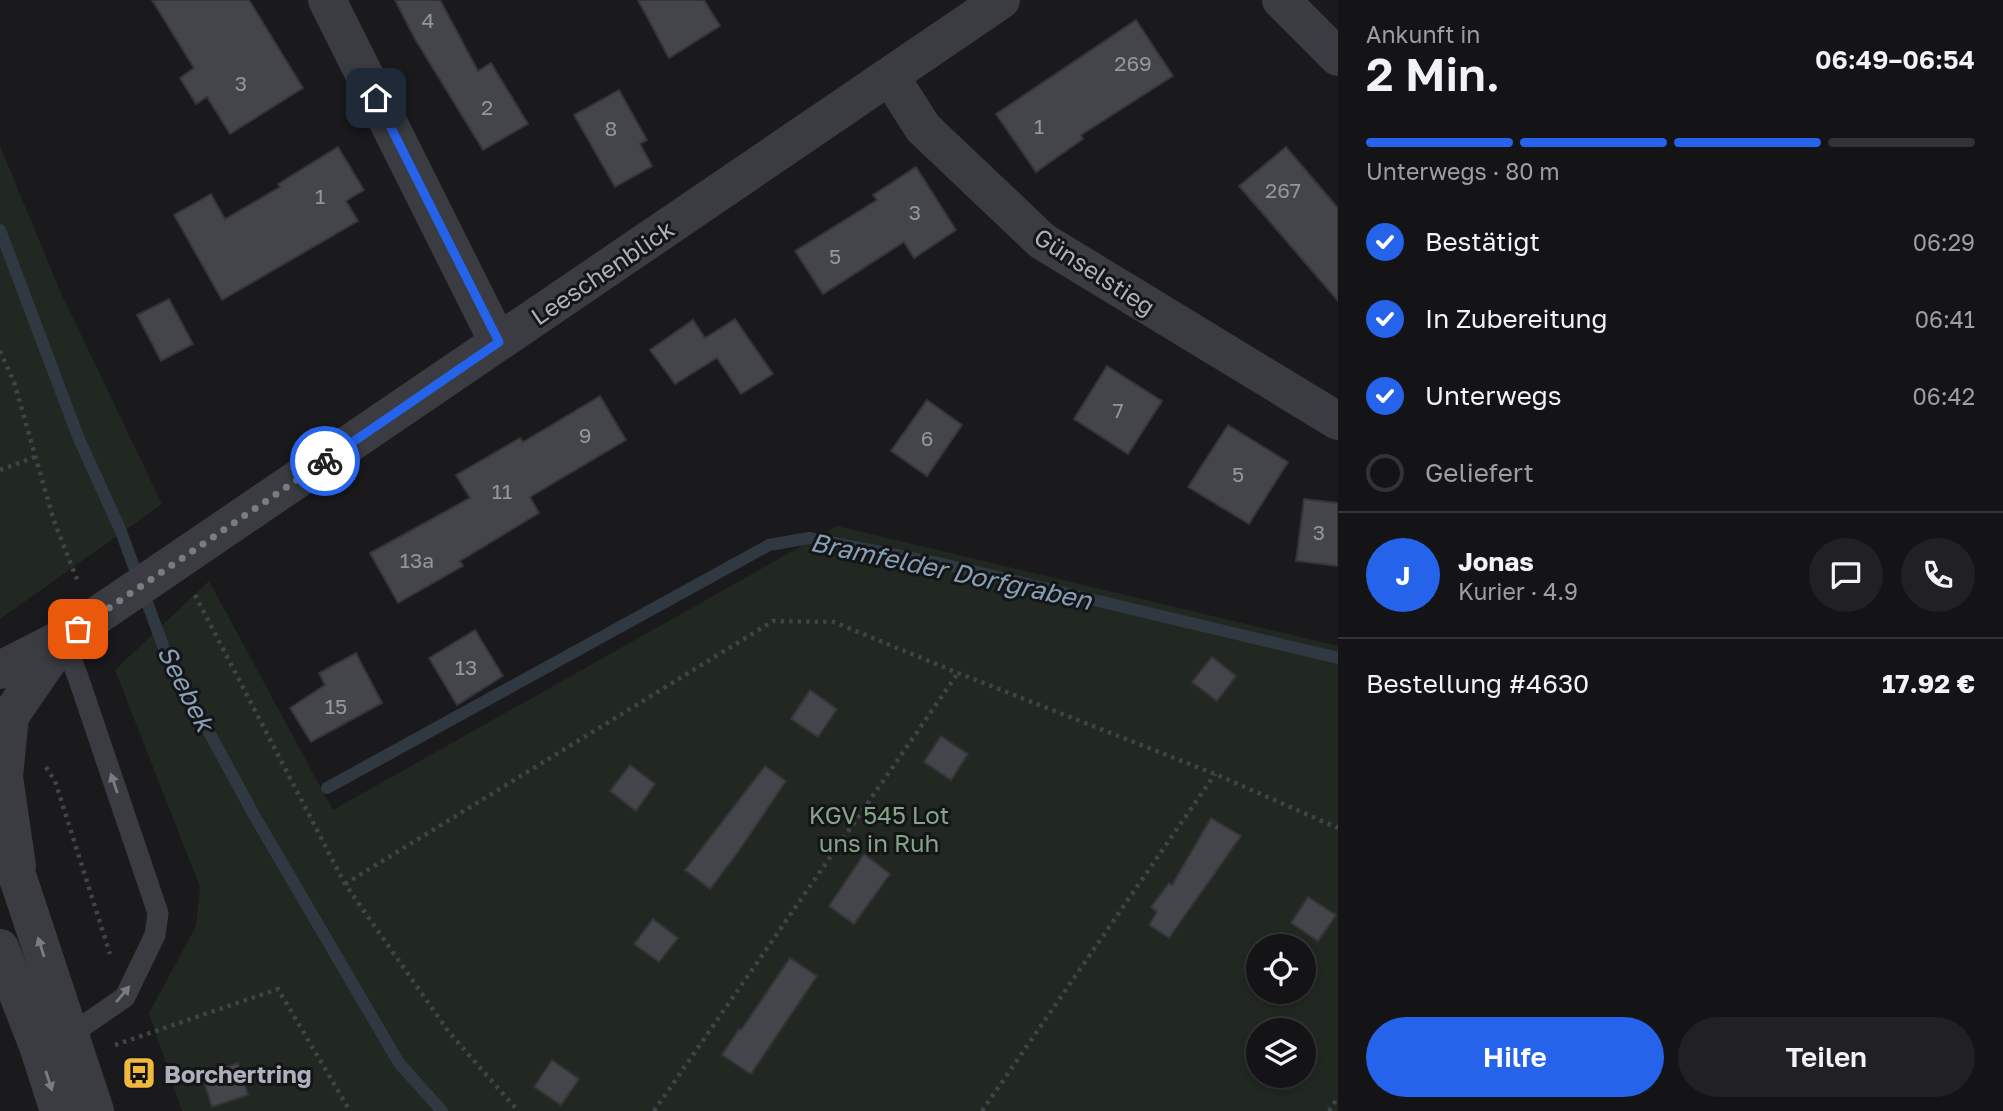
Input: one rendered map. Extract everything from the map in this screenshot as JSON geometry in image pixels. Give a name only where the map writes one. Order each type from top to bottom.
[{"type":"street","points":[[327,0],[499,342]]},
{"type":"street","name":"Leeschenblick","points":[[0,670],[89,621],[1001,0]]},
{"type":"street","points":[[1282,0],[1338,57]]},
{"type":"street","name":"Günselstieg","points":[[890,76],[923,128],[1042,241],[1338,421]]},
{"type":"street","name":"Leeschenblick","points":[[5,719],[89,621]]},
{"type":"street","points":[[5,719],[4,777],[19,881],[62,1046],[59,1111]]},
{"type":"street","points":[[0,840],[19,881]]},
{"type":"street","points":[[0,948],[62,1046],[94,1111]]},
{"type":"lane","points":[[62,1046],[125,997],[155,935],[158,913],[78,677],[89,621]]},
{"type":"path","points":[[0,351],[14,382],[54,521],[89,621]]},
{"type":"path","points":[[0,470],[35,457]]},
{"type":"path","points":[[172,564],[345,884],[448,1031],[518,1111]]},
{"type":"path","points":[[345,884],[773,621],[834,622],[1215,774],[1338,828]]},
{"type":"path","points":[[654,1111],[958,673]]},
{"type":"path","points":[[5,719],[55,781],[112,959]]},
{"type":"path","points":[[982,1111],[1215,774]]},
{"type":"path","points":[[62,1046],[278,989],[350,1111]]},
{"type":"path","points":[[1329,1111],[1338,1097]]},
{"type":"green space","points":[[0,146],[60,291],[162,504],[0,619]]},
{"type":"green space","name":"KGV 545 Lot uns in Ruh","points":[[837,526],[1338,646],[1338,1111],[182,1111],[149,1013],[196,926],[200,887],[115,670],[209,581],[333,810]]},
{"type":"building","points":[[152,0],[249,0],[303,88],[230,134],[207,97],[196,104],[180,78],[194,68]]},
{"type":"building","points":[[395,0],[440,0],[478,71],[491,63],[528,124],[483,150],[415,39]]},
{"type":"building","points":[[638,0],[704,0],[720,26],[669,58]]},
{"type":"building","points":[[1136,20],[1173,76],[1081,135],[1083,139],[1036,172],[996,114]]},
{"type":"building","points":[[619,90],[647,140],[640,144],[652,166],[615,187],[574,115]]},
{"type":"building","points":[[338,147],[364,190],[346,201],[358,221],[222,300],[174,215],[211,194],[225,219],[280,187],[278,184]]},
{"type":"building","points":[[1286,147],[1338,208],[1338,301],[1239,186]]},
{"type":"building","points":[[916,167],[956,230],[914,258],[904,242],[823,294],[795,251],[877,200],[873,195]]},
{"type":"building","points":[[169,299],[193,344],[161,361],[137,315]]},
{"type":"building","points":[[735,319],[773,374],[741,394],[717,358],[675,384],[650,350],[693,320],[705,338]]},
{"type":"building","points":[[1107,366],[1162,401],[1128,454],[1074,419]]},
{"type":"building","points":[[600,396],[626,440],[530,497],[539,513],[460,561],[463,566],[398,603],[370,553],[470,498],[456,475],[520,438],[523,442]]},
{"type":"building","points":[[927,400],[962,425],[927,476],[891,451]]},
{"type":"building","points":[[1228,425],[1288,462],[1249,524],[1188,487]]},
{"type":"building","points":[[1304,499],[1338,503],[1338,566],[1296,561]]},
{"type":"building","points":[[475,630],[503,676],[457,705],[429,658]]},
{"type":"building","points":[[356,653],[382,703],[311,742],[290,708],[325,685],[319,673]]},
{"type":"building","points":[[1212,657],[1236,676],[1217,701],[1192,682]]},
{"type":"building","points":[[810,690],[837,709],[818,737],[791,719]]},
{"type":"building","points":[[941,736],[968,754],[951,780],[924,762]]},
{"type":"building","points":[[630,765],[655,784],[636,811],[610,791]]},
{"type":"building","points":[[765,766],[786,781],[710,889],[685,870]]},
{"type":"building","points":[[1211,818],[1241,836],[1169,938],[1149,925],[1157,912],[1151,907],[1169,883],[1172,885]]},
{"type":"building","points":[[864,854],[890,874],[854,924],[829,906]]},
{"type":"building","points":[[1308,897],[1336,915],[1318,941],[1316,934],[1308,934],[1291,923]]},
{"type":"building","points":[[653,919],[678,938],[659,962],[634,944]]},
{"type":"building","points":[[790,958],[817,976],[751,1074],[722,1055]]},
{"type":"building","points":[[552,1060],[579,1079],[561,1105],[534,1087]]},
{"type":"building","points":[[238,1063],[248,1095],[212,1107],[202,1075]]},
{"type":"waterway","name":"Seebek","points":[[0,230],[79,439],[120,529],[165,651],[254,815],[399,1063],[442,1111]]},
{"type":"waterway","name":"Bramfelder Dorfgraben","points":[[327,788],[769,545],[809,538],[947,565],[1338,658]]},
{"type":"way so far","points":[[78,629],[325,461]]},
{"type":"place","name":"Borchertring","points":[[139,1073]]},
{"type":"route","points":[[325,461],[499,342],[376,98]]}]
